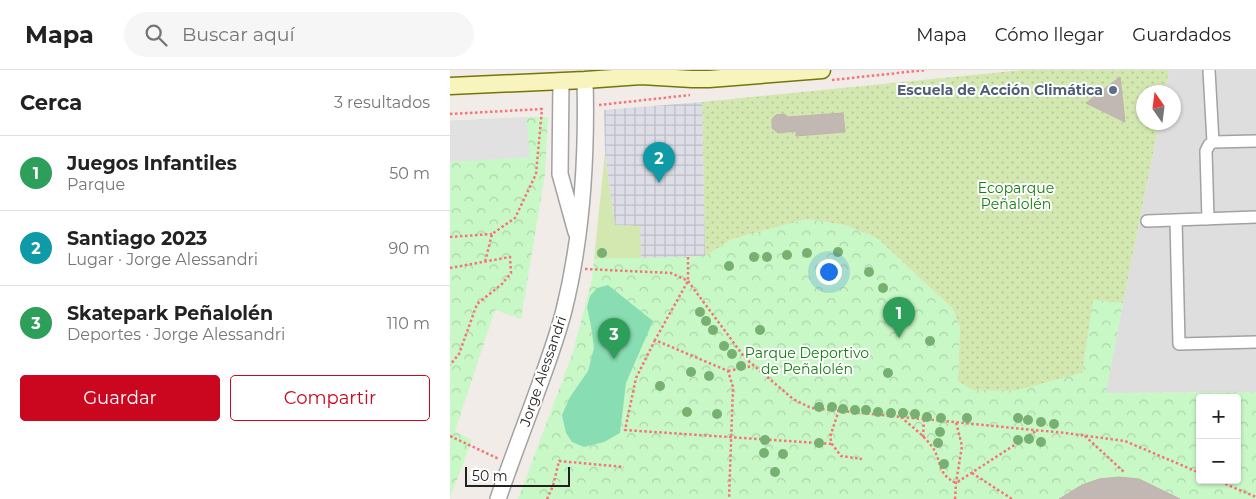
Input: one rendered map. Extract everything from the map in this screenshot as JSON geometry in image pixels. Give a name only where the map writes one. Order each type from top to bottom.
[{"type":"main road","points":[[641,76],[660,70]]},
{"type":"main road","points":[[450,86],[561,76],[641,76],[709,79],[822,70]]},
{"type":"street","points":[[1210,70],[1213,142]]},
{"type":"street","name":"Jorge Alessandri","points":[[498,499],[554,348],[573,266],[578,241],[584,176],[585,75]]},
{"type":"street","name":"Jorge Alessandri","points":[[561,76],[560,174],[578,241]]},
{"type":"street","points":[[1208,219],[1206,151],[1209,145],[1213,142],[1256,141]]},
{"type":"street","points":[[1147,221],[1256,217]]},
{"type":"street","points":[[1176,220],[1179,344],[1256,342]]},
{"type":"path","points":[[450,114],[542,109],[536,174],[515,218],[492,234],[450,237]]},
{"type":"path","points":[[485,262],[492,234]]},
{"type":"path","points":[[450,268],[510,257],[511,273],[502,284],[478,304],[459,354],[450,365]]},
{"type":"path","points":[[688,257],[688,281],[636,378],[625,430],[832,444]]},
{"type":"path","points":[[573,266],[593,270],[671,273],[688,281],[745,358],[793,399],[811,408],[1038,430],[1125,441],[1196,471]]},
{"type":"path","points":[[655,340],[728,371],[754,366]]},
{"type":"path","points":[[728,371],[733,387],[729,499]]},
{"type":"path","points":[[839,410],[830,437],[832,444],[841,456],[862,459]]},
{"type":"path","points":[[901,417],[931,445],[937,455],[940,468],[949,480],[956,483]]},
{"type":"path","points":[[923,438],[924,419]]},
{"type":"path","points":[[955,499],[962,446],[956,422]]},
{"type":"path","points":[[956,483],[1038,430]]},
{"type":"path","points":[[1084,435],[1124,472]]},
{"type":"path","points":[[450,436],[511,464]]},
{"type":"path","points":[[548,499],[559,461],[624,467]]},
{"type":"path","points":[[972,473],[1012,499]]},
{"type":"path","points":[[1225,484],[1256,497]]},
{"type":"shaded area","points":[[1169,70],[1256,70],[1256,392],[1105,393],[1158,130],[1181,130],[1181,85],[1166,85]]},
{"type":"shaded area","points":[[702,102],[705,256],[641,258],[640,226],[615,225],[605,153],[604,110]]},
{"type":"shaded area","points":[[526,117],[530,157],[450,162],[450,121]]},
{"type":"green space","name":"Ecoparque Peñalolén","points":[[1023,70],[1169,70],[1166,85],[1136,85],[1136,130],[1158,130],[1123,303],[1093,300],[1082,373],[1013,391],[973,390],[958,381],[960,327],[953,309],[877,238],[845,225],[807,219],[732,239],[705,256],[702,102]]},
{"type":"green space","points":[[548,117],[545,174],[521,319],[495,310],[455,431],[472,440],[450,498],[450,121]]},
{"type":"green space","points":[[605,153],[615,225],[641,226],[641,258],[594,259]]},
{"type":"green space","name":"Parque Deportivo de Peñalolén","points":[[807,219],[845,225],[877,238],[953,309],[960,327],[958,381],[1093,299],[1123,303],[1106,393],[1256,392],[1256,499],[518,499],[573,352],[592,279],[594,259],[705,256],[732,239]]},
{"type":"green space","points":[[608,285],[653,321],[626,383],[620,433],[604,442],[584,447],[572,442],[566,433],[562,415],[570,397],[588,371],[594,348],[587,307],[590,296],[597,288]]},
{"type":"building","name":"Escuela de Acción Climática","points":[[1120,77],[1125,122],[1086,103]]},
{"type":"building","points":[[843,113],[845,132],[796,136],[796,131],[778,133],[772,128],[772,119],[776,115],[784,114],[788,117]]},
{"type":"building","points":[[1119,477],[1139,479],[1180,499],[1059,499],[1082,485],[1099,479]]},
{"type":"place","name":"Escuela de Acción Climática","points":[[1113,90]]},
{"type":"place","name":"Santiago 2023","points":[[659,183]]},
{"type":"place","name":"Juegos Infantiles","points":[[899,338]]},
{"type":"place","name":"Skatepark Peñalolén","points":[[614,359]]}]
